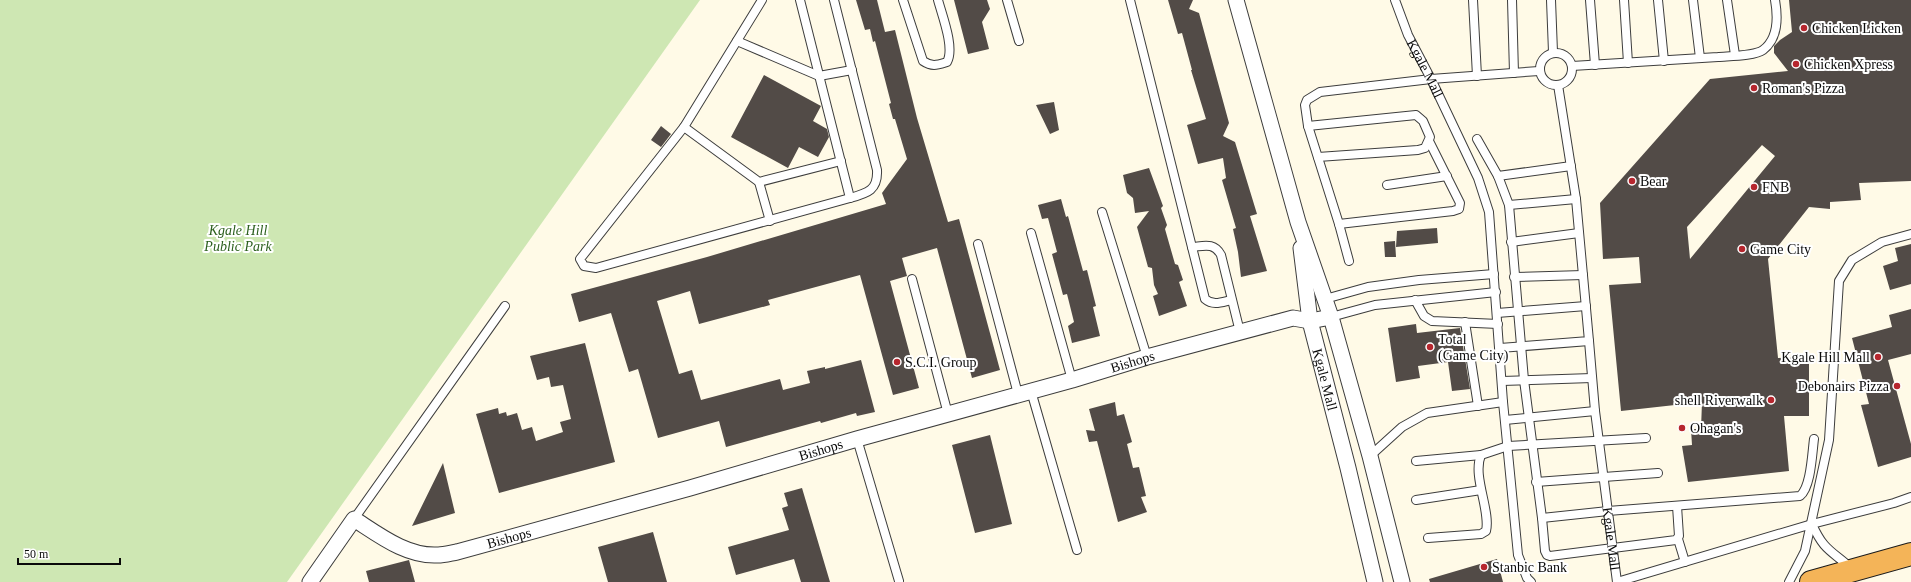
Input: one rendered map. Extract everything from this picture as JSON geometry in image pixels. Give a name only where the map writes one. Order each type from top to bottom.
[{"type":"highway","points":[[1811,582],[1911,554]]},
{"type":"street","name":"Kgale Mall","points":[[1236,0],[1298,222],[1331,317],[1370,456],[1402,582]]},
{"type":"street","name":"Kgale Mall","points":[[1298,222],[1310,321],[1348,468],[1375,582]]},
{"type":"street","name":"Bishops","points":[[1293,318],[1307,306],[1325,299]]},
{"type":"street","points":[[1310,321],[1331,317]]},
{"type":"street","name":"Bishops","points":[[354,519],[390,542],[415,553],[438,555],[690,488],[857,439],[1240,332],[1293,318],[1310,321]]},
{"type":"street","points":[[310,582],[354,519]]},
{"type":"lane","points":[[762,0],[684,126],[580,259],[584,266],[596,268],[863,195],[872,189],[878,181],[877,170],[834,0]]},
{"type":"lane","points":[[800,0],[850,198]]},
{"type":"lane","points":[[902,0],[923,61],[929,65],[935,66],[947,62],[950,57],[949,45],[938,0]]},
{"type":"lane","points":[[1007,0],[1019,41]]},
{"type":"lane","points":[[1130,0],[1205,299],[1209,303],[1231,300]]},
{"type":"lane","name":"Kgale Mall","points":[[1395,0],[1408,35],[1431,79],[1478,178],[1489,212],[1503,402],[1518,555],[1527,578],[1531,582]]},
{"type":"lane","points":[[1473,0],[1477,76]]},
{"type":"lane","points":[[1512,0],[1514,73]]},
{"type":"lane","points":[[1550,0],[1553,52]]},
{"type":"lane","points":[[1590,0],[1595,65]]},
{"type":"lane","points":[[1624,0],[1628,63]]},
{"type":"lane","points":[[1658,0],[1664,61]]},
{"type":"lane","points":[[1692,0],[1700,58]]},
{"type":"lane","points":[[1727,0],[1735,55]]},
{"type":"lane","points":[[1572,66],[1664,61],[1735,55],[1762,51],[1772,38],[1778,20],[1775,0]]},
{"type":"lane","points":[[737,41],[819,76],[852,70]]},
{"type":"lane","points":[[1553,52],[1566,55],[1572,66],[1569,79],[1558,85],[1546,82],[1539,71],[1542,59],[1553,52]]},
{"type":"lane","points":[[1349,261],[1308,126],[1305,105],[1307,100],[1320,92],[1431,79],[1539,71]]},
{"type":"lane","name":"Kgale Mall","points":[[1558,85],[1576,199],[1595,411],[1617,582],[1812,524],[1856,514],[1911,497]]},
{"type":"lane","points":[[1308,126],[1416,115],[1423,121],[1430,137],[1425,148],[1418,150],[1318,157]]},
{"type":"lane","points":[[684,126],[759,182],[770,221]]},
{"type":"lane","points":[[1477,140],[1498,176],[1509,205],[1514,278],[1524,380],[1545,551],[1547,555],[1613,548],[1678,538]]},
{"type":"lane","points":[[1339,224],[1453,211],[1459,209],[1460,203],[1429,141]]},
{"type":"lane","points":[[759,182],[841,161]]},
{"type":"lane","points":[[1498,176],[1571,166]]},
{"type":"lane","points":[[1387,185],[1447,176]]},
{"type":"lane","points":[[1509,205],[1576,199]]},
{"type":"lane","points":[[1102,212],[1147,357]]},
{"type":"lane","points":[[1031,233],[1072,380]]},
{"type":"lane","points":[[1511,242],[1579,233]]},
{"type":"lane","points":[[1789,582],[1805,551],[1830,440],[1838,281],[1852,260],[1882,242],[1911,234]]},
{"type":"lane","points":[[978,244],[1024,392],[1077,550]]},
{"type":"lane","points":[[1192,247],[1212,245],[1218,249],[1221,255],[1240,332]]},
{"type":"lane","points":[[1325,299],[1368,287],[1419,280],[1494,274]]},
{"type":"lane","points":[[1514,278],[1583,275]]},
{"type":"lane","points":[[912,279],[948,414]]},
{"type":"lane","points":[[1331,317],[1375,306],[1416,300],[1496,292]]},
{"type":"lane","points":[[1416,300],[1424,316],[1432,320],[1498,324]]},
{"type":"lane","points":[[354,519],[505,306]]},
{"type":"lane","points":[[1497,313],[1586,306]]},
{"type":"lane","points":[[1465,322],[1478,406]]},
{"type":"lane","points":[[1500,348],[1589,341]]},
{"type":"lane","points":[[1502,381],[1592,378]]},
{"type":"lane","points":[[1370,456],[1402,427],[1427,413],[1503,402]]},
{"type":"lane","points":[[1505,420],[1595,411]]},
{"type":"lane","points":[[1416,460],[1481,455],[1508,446],[1599,442],[1646,438]]},
{"type":"lane","points":[[857,439],[899,581]]},
{"type":"lane","points":[[1542,518],[1608,511],[1800,496],[1804,493],[1807,486],[1814,439]]},
{"type":"lane","points":[[1428,538],[1484,533],[1487,529],[1478,460],[1481,455]]},
{"type":"lane","points":[[1536,482],[1658,473]]},
{"type":"lane","points":[[1416,500],[1481,490]]},
{"type":"lane","points":[[1677,506],[1678,538],[1685,562]]},
{"type":"lane","points":[[1812,524],[1819,540],[1826,549],[1853,570]]},
{"type":"green space","name":"Kgale Hill Public Park","points":[[0,0],[700,0],[287,582],[0,582]]},
{"type":"building","points":[[856,0],[877,0],[885,32],[895,30],[917,118],[948,222],[959,219],[1000,370],[972,378],[937,248],[902,258],[907,276],[890,281],[919,388],[893,395],[860,275],[768,300],[770,305],[699,324],[690,291],[657,301],[679,374],[692,370],[701,400],[780,379],[783,390],[810,383],[807,371],[825,367],[825,369],[861,360],[875,412],[857,416],[856,413],[821,423],[820,421],[726,447],[719,421],[658,438],[638,369],[629,372],[611,313],[579,322],[571,294],[707,257],[886,204],[882,193],[907,159],[895,119],[893,119],[889,104],[891,103],[875,41],[873,42],[870,29],[865,30]]},
{"type":"building","points":[[954,0],[987,0],[990,9],[982,22],[989,49],[968,54]]},
{"type":"building","points":[[1168,0],[1193,0],[1189,9],[1199,13],[1229,123],[1223,136],[1235,142],[1257,214],[1250,216],[1267,271],[1241,277],[1233,229],[1236,228],[1222,180],[1226,178],[1223,158],[1198,164],[1187,125],[1206,119],[1191,70],[1182,33],[1178,34]]},
{"type":"building","points":[[1789,0],[1911,0],[1911,181],[1859,183],[1861,200],[1830,202],[1830,209],[1809,207],[1768,259],[1778,358],[1809,357],[1809,416],[1784,416],[1789,471],[1688,482],[1682,446],[1692,445],[1691,429],[1701,429],[1702,402],[1621,411],[1609,285],[1641,283],[1639,257],[1603,259],[1600,203],[1710,79],[1788,71],[1774,53],[1774,46],[1792,32]],"holes":[[[1762,145],[1775,156],[1690,259],[1687,227]]]},
{"type":"building","points":[[764,75],[821,106],[813,121],[827,129],[829,137],[818,157],[799,147],[788,168],[731,137]]},
{"type":"building","points":[[1054,102],[1059,130],[1050,134],[1036,105]]},
{"type":"building","points":[[661,126],[671,134],[661,147],[651,140]]},
{"type":"building","points":[[1149,168],[1163,206],[1161,208],[1167,225],[1165,229],[1175,264],[1178,265],[1183,280],[1179,282],[1187,306],[1159,316],[1153,296],[1158,294],[1154,285],[1152,268],[1148,267],[1137,227],[1149,211],[1135,213],[1133,198],[1127,193],[1123,175]]},
{"type":"building","points":[[1061,199],[1066,217],[1068,216],[1083,271],[1087,270],[1096,306],[1093,307],[1100,336],[1072,343],[1068,326],[1074,322],[1067,294],[1063,295],[1052,254],[1057,252],[1048,218],[1042,219],[1038,205]]},
{"type":"building","points":[[1437,228],[1438,243],[1396,247],[1397,231]]},
{"type":"building","points":[[1395,241],[1396,257],[1385,257],[1384,242]]},
{"type":"building","points":[[1911,244],[1911,284],[1890,290],[1883,266],[1898,261],[1895,248]]},
{"type":"building","name":"Kgale Hill Mall","points":[[1911,309],[1911,354],[1888,360],[1911,444],[1911,457],[1878,467],[1861,405],[1869,404],[1852,338],[1892,327],[1889,315]]},
{"type":"building","points":[[1416,324],[1417,333],[1460,328],[1470,389],[1452,391],[1448,362],[1418,366],[1420,378],[1396,382],[1388,328]]},
{"type":"building","points":[[585,343],[615,462],[499,493],[476,414],[498,408],[499,414],[506,412],[507,416],[517,413],[522,430],[532,427],[536,441],[563,432],[560,422],[571,419],[563,385],[551,387],[549,377],[537,380],[530,356]]},
{"type":"building","points":[[1115,402],[1117,416],[1124,414],[1132,442],[1127,444],[1133,468],[1139,467],[1146,496],[1141,497],[1147,512],[1118,522],[1097,441],[1089,442],[1086,430],[1095,431],[1089,409]]},
{"type":"building","points":[[990,435],[1012,524],[975,533],[952,445]]},
{"type":"building","points":[[443,463],[455,513],[412,526]]},
{"type":"building","points":[[802,488],[830,582],[801,582],[794,559],[736,575],[728,547],[789,530],[782,508],[788,506],[784,493]]},
{"type":"building","points":[[653,532],[667,582],[608,582],[598,547]]},
{"type":"building","name":"Stanbic Bank","points":[[1497,559],[1503,582],[1430,582],[1429,579]]},
{"type":"building","points":[[409,560],[415,582],[369,582],[366,571]]},
{"type":"place","name":"Chicken Licken","points":[[1804,28]]},
{"type":"place","name":"Chicken Xpress","points":[[1796,64]]},
{"type":"place","name":"Roman's Pizza","points":[[1754,88]]},
{"type":"place","name":"Bear","points":[[1632,181]]},
{"type":"place","name":"FNB","points":[[1754,187]]},
{"type":"place","name":"Game City","points":[[1742,249]]},
{"type":"place","name":"Total (Game City)","points":[[1430,347]]},
{"type":"place","name":"Kgale Hill Mall","points":[[1878,357]]},
{"type":"place","name":"S.C.I. Group","points":[[897,362]]},
{"type":"place","name":"Debonairs Pizza","points":[[1897,386]]},
{"type":"place","name":"shell Riverwalk","points":[[1771,400]]},
{"type":"place","name":"Ohagan's","points":[[1682,428]]},
{"type":"place","name":"Stanbic Bank","points":[[1484,567]]}]
